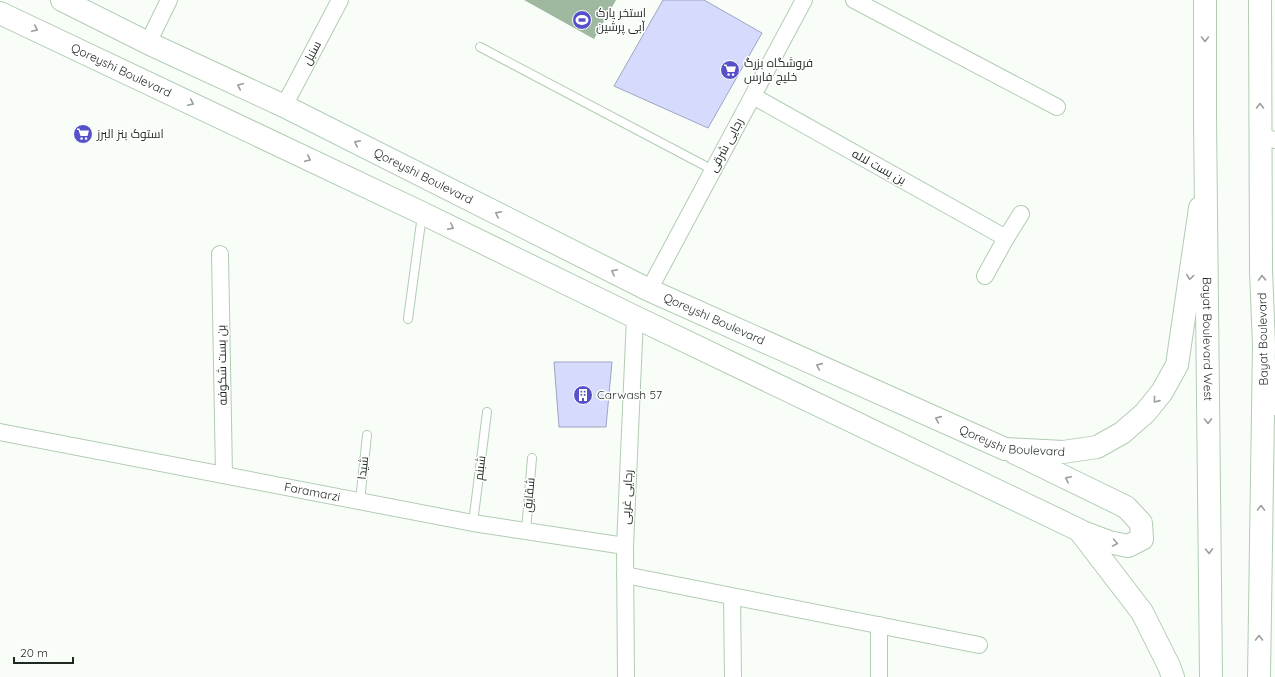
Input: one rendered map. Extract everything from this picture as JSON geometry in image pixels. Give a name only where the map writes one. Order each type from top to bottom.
[{"type":"main road","name":"Qoreyshi Boulevard","points":[[62,0],[148,43],[284,106],[649,290],[1005,448],[1063,452],[1097,446],[1122,433],[1145,413],[1162,392],[1177,365],[1205,169]]},
{"type":"main road","name":"Bayat Boulevard West","points":[[1205,0],[1205,169],[1210,677]]},
{"type":"main road","name":"Bayat Boulevard","points":[[1259,677],[1264,345],[1261,271],[1268,138],[1260,0]]},
{"type":"main road","name":"Qoreyshi Boulevard","points":[[0,13],[422,213],[1079,530],[1142,612],[1173,677]]},
{"type":"main road","points":[[1264,345],[1275,404]]},
{"type":"main road","points":[[1005,448],[1126,507],[1141,523],[1142,539],[1128,546],[1109,542],[1079,530]]},
{"type":"street","points":[[148,43],[169,0]]},
{"type":"street","name":"سنبل","points":[[284,106],[340,0]]},
{"type":"street","name":"رجایی شرقی","points":[[649,290],[804,0]]},
{"type":"street","points":[[854,0],[1056,107]]},
{"type":"street","name":"بن بست لاله","points":[[753,96],[1006,238]]},
{"type":"street","points":[[985,276],[1021,214]]},
{"type":"street","name":"بن بست شکوفه","points":[[220,254],[224,475]]},
{"type":"street","name":"رجایی غربی","points":[[626,677],[625,546],[635,317]]},
{"type":"street","name":"Faramarzi","points":[[0,432],[473,523],[625,546]]},
{"type":"street","points":[[625,576],[979,645]]},
{"type":"street","points":[[732,597],[733,677]]},
{"type":"street","points":[[879,625],[879,677]]},
{"type":"lane","points":[[480,47],[713,170]]},
{"type":"lane","points":[[408,319],[422,213]]},
{"type":"lane","name":"شبنم","points":[[473,523],[486,412]]},
{"type":"lane","name":"شیدا","points":[[360,501],[367,435]]},
{"type":"lane","name":"شقایق","points":[[526,531],[532,458]]},
{"type":"shaded area","name":"استخر پارک آبی پرشین","points":[[524,0],[616,0],[594,39]]},
{"type":"building","points":[[663,0],[704,0],[762,33],[708,128],[614,86]]},
{"type":"building","name":"Carwash 57","points":[[554,362],[612,362],[606,427],[559,427]]},
{"type":"place","name":"استخر پارک آبی پرشین","points":[[582,20]]},
{"type":"place","name":"فروشگاه بزرگ خلیج فارس","points":[[730,70]]},
{"type":"place","name":"استوک بنز البرز","points":[[83,134]]},
{"type":"place","name":"Carwash 57","points":[[583,395]]}]
